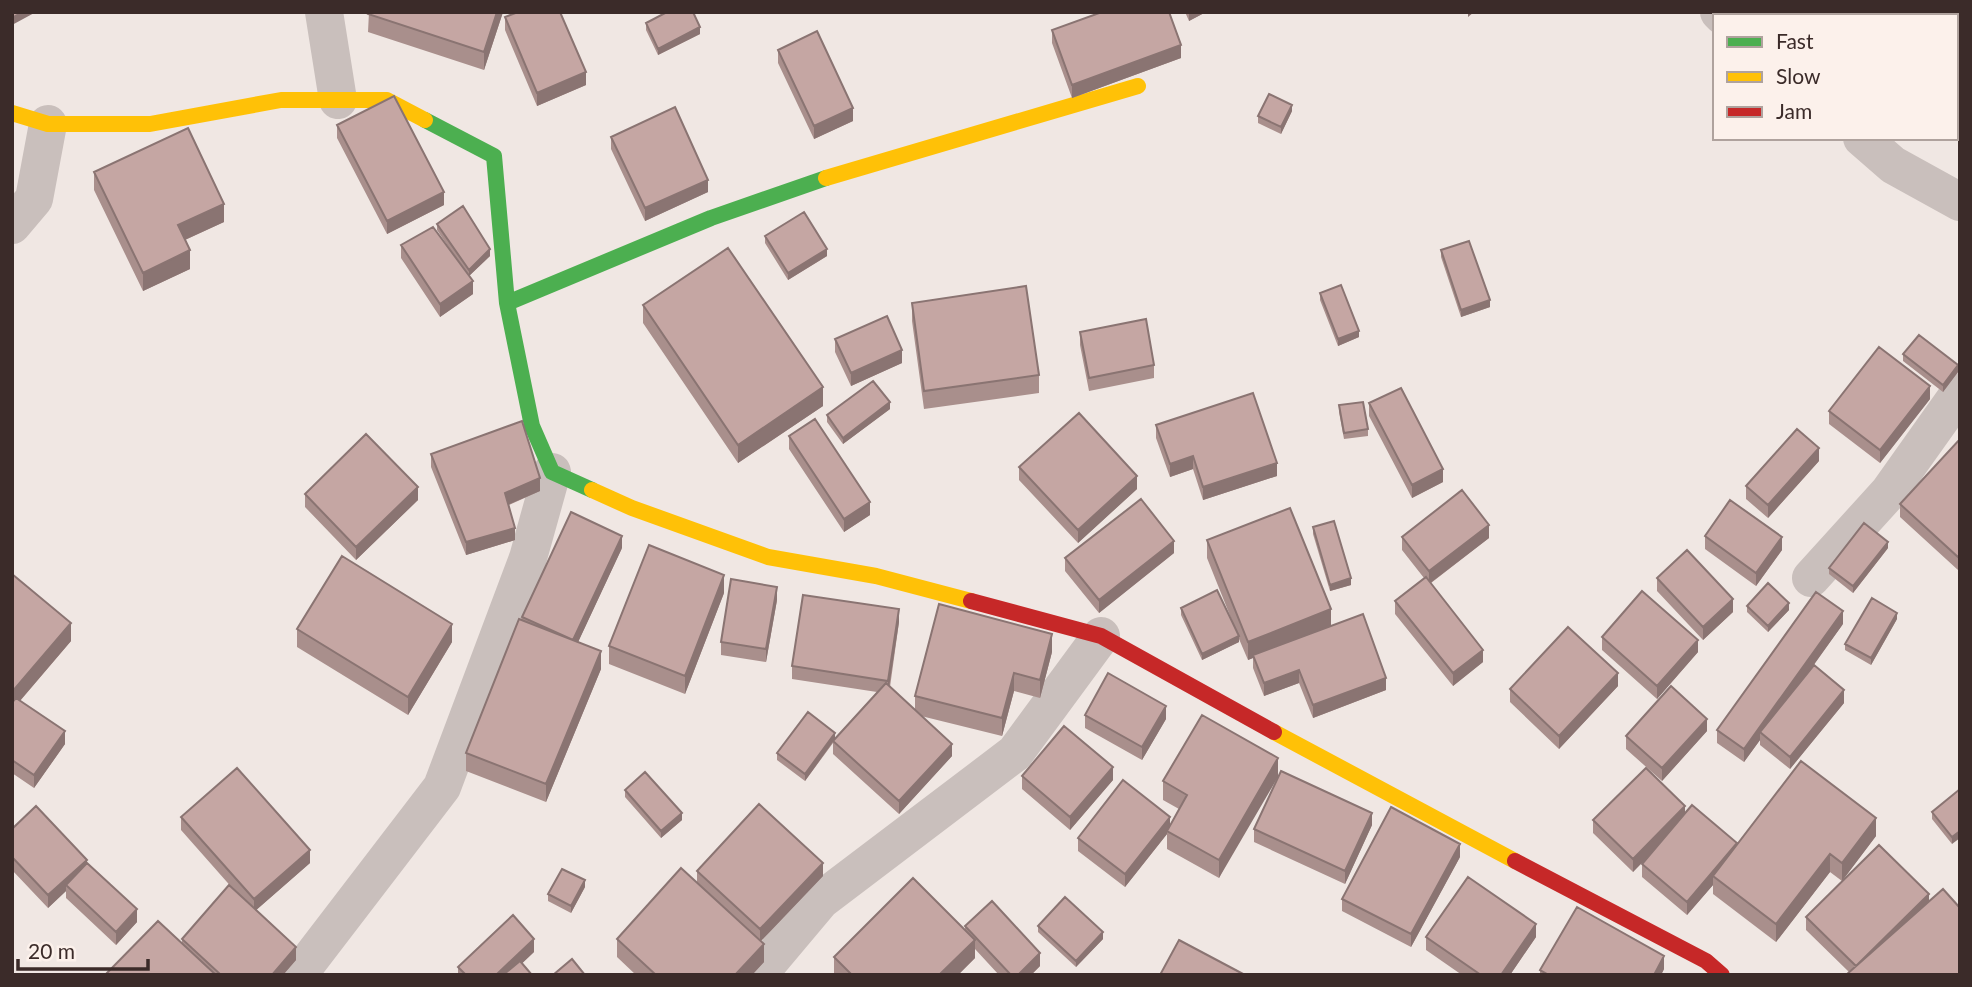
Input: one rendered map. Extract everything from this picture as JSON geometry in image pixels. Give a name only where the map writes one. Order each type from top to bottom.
[{"type":"street","points":[[324,12],[338,100]]},
{"type":"street","points":[[507,303],[793,187],[1138,86]]},
{"type":"street","points":[[12,113],[48,124],[150,124],[281,100],[387,100],[494,156],[507,303],[531,426],[552,472],[528,558],[443,787],[315,967]]},
{"type":"street","points":[[12,225],[34,199],[48,124]]},
{"type":"street","points":[[1865,140],[1893,165],[1960,202]]},
{"type":"street","points":[[1811,578],[1889,492],[1960,392]]},
{"type":"street","points":[[552,472],[632,508],[768,557],[876,576],[1101,636],[1381,791],[1706,961],[1722,975]]},
{"type":"street","points":[[758,975],[821,900],[1015,753],[1101,636]]},
{"type":"building","points":[[12,12],[23,12],[12,18]]},
{"type":"building","points":[[497,12],[484,52],[368,14]]},
{"type":"building","points":[[518,12],[560,12],[586,72],[537,93],[505,17]]},
{"type":"building","points":[[667,12],[693,12],[700,27],[658,49],[646,23]]},
{"type":"building","points":[[1102,12],[1169,12],[1181,45],[1072,85],[1052,30]]},
{"type":"building","points":[[1960,12],[1958,91],[1958,14],[1924,14]]},
{"type":"building","points":[[817,31],[853,108],[814,126],[778,50]]},
{"type":"building","points":[[1269,94],[1292,105],[1281,127],[1258,116]]},
{"type":"building","points":[[394,96],[444,192],[387,221],[337,125]]},
{"type":"building","points":[[675,107],[708,180],[645,208],[611,137]]},
{"type":"building","points":[[188,128],[224,204],[178,225],[190,250],[143,273],[94,172]]},
{"type":"building","points":[[463,206],[490,249],[469,270],[437,224]]},
{"type":"building","points":[[804,212],[827,249],[788,273],[765,236]]},
{"type":"building","points":[[433,227],[473,281],[440,304],[401,245]]},
{"type":"building","points":[[1469,241],[1490,300],[1461,310],[1441,250]]},
{"type":"building","points":[[728,248],[823,387],[738,445],[643,305]]},
{"type":"building","points":[[1341,285],[1359,331],[1338,339],[1320,293]]},
{"type":"building","points":[[1026,286],[1039,375],[924,391],[912,303]]},
{"type":"building","points":[[887,316],[902,350],[851,373],[835,339]]},
{"type":"building","points":[[1146,319],[1154,365],[1089,378],[1080,332]]},
{"type":"building","points":[[1919,335],[1958,365],[1943,385],[1903,354]]},
{"type":"building","points":[[1879,347],[1930,386],[1880,450],[1829,411]]},
{"type":"building","points":[[873,381],[890,402],[843,438],[827,415]]},
{"type":"building","points":[[1401,388],[1443,469],[1412,485],[1369,403]]},
{"type":"building","points":[[1253,393],[1277,463],[1203,487],[1193,456],[1170,464],[1156,425]]},
{"type":"building","points":[[1363,402],[1368,429],[1344,433],[1339,405]]},
{"type":"building","points":[[1079,413],[1137,476],[1078,530],[1019,467]]},
{"type":"building","points":[[815,419],[870,502],[844,519],[789,436]]},
{"type":"building","points":[[522,421],[540,478],[505,493],[515,528],[466,542],[431,454]]},
{"type":"building","points":[[1797,429],[1819,448],[1768,505],[1746,486]]},
{"type":"building","points":[[366,434],[418,487],[356,547],[305,494]]},
{"type":"building","points":[[1960,439],[1960,555],[1958,557],[1900,504]]},
{"type":"building","points":[[1462,490],[1489,525],[1429,571],[1402,537]]},
{"type":"building","points":[[1141,499],[1174,541],[1099,600],[1065,558]]},
{"type":"building","points":[[1730,500],[1782,537],[1756,573],[1705,536]]},
{"type":"building","points":[[1290,508],[1331,609],[1248,642],[1207,540]]},
{"type":"building","points":[[571,512],[622,536],[573,640],[522,617]]},
{"type":"building","points":[[1334,521],[1351,578],[1330,585],[1313,527]]},
{"type":"building","points":[[1864,523],[1888,542],[1853,586],[1829,568]]},
{"type":"building","points":[[649,545],[724,575],[685,676],[609,646]]},
{"type":"building","points":[[1687,550],[1733,599],[1703,627],[1657,578]]},
{"type":"building","points":[[342,556],[452,624],[408,697],[297,629]]},
{"type":"building","points":[[12,574],[71,623],[12,692]]},
{"type":"building","points":[[1426,577],[1483,650],[1453,673],[1395,601]]},
{"type":"building","points":[[731,579],[777,587],[766,649],[721,642]]},
{"type":"building","points":[[1768,583],[1789,603],[1768,626],[1747,606]]},
{"type":"building","points":[[1217,590],[1239,636],[1202,654],[1181,608]]},
{"type":"building","points":[[1642,591],[1698,640],[1657,686],[1602,637]]},
{"type":"building","points":[[1816,592],[1843,611],[1744,749],[1717,730]]},
{"type":"building","points":[[803,595],[899,609],[888,681],[792,666]]},
{"type":"building","points":[[1872,598],[1897,613],[1871,658],[1845,644]]},
{"type":"building","points":[[939,604],[1052,634],[1040,680],[1014,673],[1002,718],[915,696]]},
{"type":"building","points":[[1363,614],[1386,678],[1313,705],[1299,670],[1264,683],[1253,655]]},
{"type":"building","points":[[519,619],[601,651],[546,784],[466,753]]},
{"type":"building","points":[[1568,627],[1618,673],[1559,736],[1510,689]]},
{"type":"building","points":[[1814,665],[1844,690],[1790,757],[1760,732]]},
{"type":"building","points":[[1108,673],[1166,706],[1142,747],[1085,715]]},
{"type":"building","points":[[886,683],[952,744],[899,801],[833,741]]},
{"type":"building","points":[[1671,686],[1707,719],[1662,768],[1626,736]]},
{"type":"building","points":[[16,698],[65,731],[34,775],[12,760],[12,703]]},
{"type":"building","points":[[808,712],[835,733],[805,774],[777,753]]},
{"type":"building","points":[[1202,715],[1278,758],[1219,860],[1167,831],[1187,795],[1163,781]]},
{"type":"building","points":[[1064,726],[1113,767],[1070,817],[1022,776]]},
{"type":"building","points":[[1801,761],[1876,818],[1842,863],[1830,854],[1776,924],[1713,876]]},
{"type":"building","points":[[237,768],[310,850],[254,899],[181,817]]},
{"type":"building","points":[[1646,768],[1685,806],[1633,859],[1593,820]]},
{"type":"building","points":[[1281,771],[1372,813],[1345,871],[1254,829]]},
{"type":"building","points":[[645,772],[682,813],[661,831],[625,790]]},
{"type":"building","points":[[1123,780],[1170,817],[1125,874],[1078,838]]},
{"type":"building","points":[[1960,789],[1960,831],[1952,837],[1932,812]]},
{"type":"building","points":[[759,804],[823,863],[760,929],[697,871]]},
{"type":"building","points":[[1692,805],[1737,843],[1687,902],[1642,864]]},
{"type":"building","points":[[36,806],[87,860],[48,895],[12,857],[12,829]]},
{"type":"building","points":[[1391,807],[1460,844],[1411,934],[1342,899]]},
{"type":"building","points":[[1879,845],[1929,894],[1856,966],[1806,917]]},
{"type":"building","points":[[87,863],[137,909],[116,932],[66,885]]},
{"type":"building","points":[[681,868],[764,944],[735,975],[656,975],[617,939]]},
{"type":"building","points":[[562,869],[585,880],[571,906],[548,894]]},
{"type":"building","points":[[1468,877],[1536,924],[1501,975],[1481,975],[1426,937]]},
{"type":"building","points":[[913,878],[975,940],[939,975],[852,975],[834,957]]},
{"type":"building","points":[[229,885],[296,947],[272,975],[221,975],[182,939]]},
{"type":"building","points":[[1943,889],[1960,908],[1960,975],[1846,975]]},
{"type":"building","points":[[1065,897],[1103,932],[1076,961],[1038,926]]},
{"type":"building","points":[[992,901],[1040,953],[1018,975],[1011,975],[965,926]]},
{"type":"building","points":[[1577,907],[1664,956],[1654,975],[1549,975],[1540,970]]},
{"type":"building","points":[[513,915],[534,939],[496,975],[466,975],[458,967]]},
{"type":"building","points":[[158,921],[216,975],[105,975]]},
{"type":"building","points":[[1179,940],[1245,975],[1160,975]]},
{"type":"building","points":[[572,959],[585,975],[553,975]]},
{"type":"building","points":[[520,961],[532,975],[503,975]]},
{"type":"traffic: fast","points":[[425,120],[494,156],[507,303],[532,426],[552,472],[592,490]]},
{"type":"traffic: fast","points":[[507,303],[711,218],[826,178]]},
{"type":"traffic: slow","points":[[826,178],[1138,86]]},
{"type":"traffic: slow","points":[[12,113],[48,124],[150,124],[281,100],[387,100],[425,120]]},
{"type":"traffic: slow","points":[[592,490],[632,508],[768,557],[876,576],[971,601]]},
{"type":"traffic: slow","points":[[1274,732],[1515,861]]},
{"type":"traffic: jam","points":[[971,601],[1101,636],[1274,732]]},
{"type":"traffic: jam","points":[[1515,861],[1706,961],[1722,975]]}]
